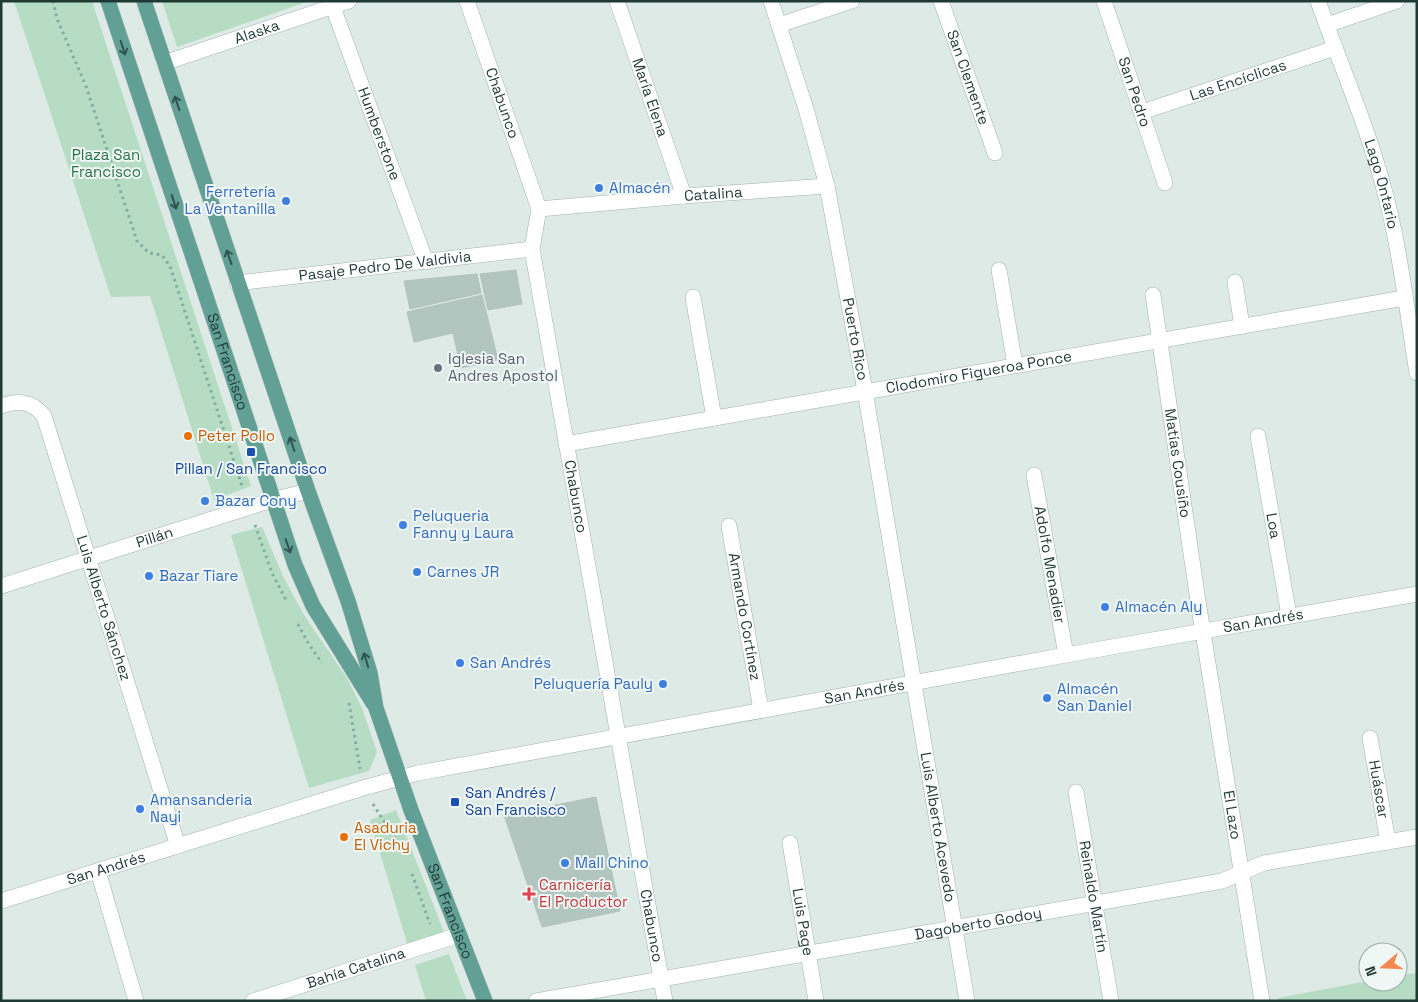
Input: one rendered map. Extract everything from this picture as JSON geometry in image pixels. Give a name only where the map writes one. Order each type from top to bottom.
[{"type":"main road","name":"San Francisco","points":[[108,1],[294,565],[312,606],[376,708]]},
{"type":"main road","name":"San Francisco","points":[[144,1],[308,491],[348,601],[370,673],[376,708],[400,778],[485,1001]]},
{"type":"street","name":"Alaska","points":[[164,63],[349,1]]},
{"type":"street","name":"Chabunco","points":[[468,1],[539,209],[532,249],[665,1001]]},
{"type":"street","name":"María Elena","points":[[617,1],[684,196]]},
{"type":"street","name":"Puerto Rico","points":[[771,1],[814,134],[828,186],[865,391],[913,682]]},
{"type":"street","points":[[778,25],[852,1]]},
{"type":"street","name":"San Clemente","points":[[941,1],[995,153]]},
{"type":"street","name":"San Pedro","points":[[1104,1],[1165,183]]},
{"type":"street","name":"Lago Ontario","points":[[1318,1],[1376,159],[1392,219],[1417,373]]},
{"type":"street","points":[[1327,26],[1397,1]]},
{"type":"street","name":"Humberstone","points":[[333,6],[426,262]]},
{"type":"street","name":"Las Encíclicas","points":[[1142,112],[1335,48]]},
{"type":"street","name":"Catalina","points":[[539,209],[828,186]]},
{"type":"street","name":"Pasaje Pedro De Valdivia","points":[[238,283],[532,249]]},
{"type":"street","points":[[999,270],[1015,366]]},
{"type":"street","points":[[1235,282],[1242,326]]},
{"type":"street","name":"Matías Cousiño","points":[[1153,295],[1202,630]]},
{"type":"street","points":[[693,296],[714,418]]},
{"type":"street","name":"Clodomiro Figueroa Ponce","points":[[566,444],[1404,298]]},
{"type":"street","name":"Luis Alberto Sánchez","points":[[1,406],[13,402],[31,404],[44,416],[178,846]]},
{"type":"street","name":"Loa","points":[[1258,436],[1289,616]]},
{"type":"street","name":"Adolfo Menadier","points":[[1034,475],[1066,655]]},
{"type":"street","name":"Pillán","points":[[1,586],[272,500],[308,491]]},
{"type":"street","name":"Armando Cortínez","points":[[729,526],[761,710]]},
{"type":"street","name":"San Andrés","points":[[1,901],[363,788],[456,765],[1202,630],[1417,594]]},
{"type":"street","name":"El Lazo","points":[[1202,630],[1262,1001]]},
{"type":"street","name":"Luis Alberto Acevedo","points":[[913,682],[967,1001]]},
{"type":"street","name":"Huáscar","points":[[1370,738],[1388,842]]},
{"type":"street","name":"Reinaldo Martín","points":[[1076,792],[1111,1001]]},
{"type":"street","name":"Dagoberto Godoy","points":[[536,1001],[1222,881],[1264,863],[1417,837]]},
{"type":"street","name":"Luis Page","points":[[790,843],[816,1001]]},
{"type":"street","points":[[98,871],[136,1001]]},
{"type":"street","name":"Bahía Catalina","points":[[252,1001],[289,995],[459,935]]},
{"type":"green space","name":"Plaza San Francisco","points":[[14,1],[92,1],[251,486],[214,500],[150,296],[111,297]]},
{"type":"green space","points":[[162,1],[309,1],[177,47]]},
{"type":"green space","points":[[262,527],[283,576],[304,615],[347,678],[362,708],[377,752],[369,771],[309,788],[231,535]]},
{"type":"green space","points":[[396,810],[444,932],[408,946],[370,820]]},
{"type":"green space","points":[[449,954],[467,1001],[426,1001],[415,965]]},
{"type":"green space","points":[[1417,973],[1417,1001],[1279,1001],[1278,998],[1358,983],[1358,992],[1408,992],[1408,974]]},
{"type":"building","points":[[516,270],[522,304],[488,310],[480,274]]},
{"type":"building","points":[[477,274],[481,293],[410,309],[404,281]]},
{"type":"building","points":[[482,295],[498,360],[461,368],[453,333],[414,342],[407,312]]},
{"type":"building","name":"Mall Chino","points":[[596,797],[620,911],[542,927],[504,815]]},
{"type":"place","name":"Almacén","points":[[599,188]]},
{"type":"place","name":"Ferretería La Ventanilla","points":[[286,201]]},
{"type":"place","name":"Iglesia San Andres Apostol","points":[[438,368]]},
{"type":"place","name":"Peter Pollo","points":[[188,436]]},
{"type":"place","name":"Pillan / San Francisco","points":[[251,452]]},
{"type":"place","name":"Bazar Cony","points":[[205,501]]},
{"type":"place","name":"Peluqueria Fanny y Laura","points":[[403,525]]},
{"type":"place","name":"Carnes JR","points":[[417,572]]},
{"type":"place","name":"Bazar Tiare","points":[[149,576]]},
{"type":"place","name":"Almacén Aly","points":[[1105,607]]},
{"type":"place","name":"San Andrés","points":[[460,663]]},
{"type":"place","name":"Peluquería Pauly","points":[[663,684]]},
{"type":"place","name":"Almacén San Daniel","points":[[1047,698]]},
{"type":"place","name":"San Andrés / San Francisco","points":[[455,802]]},
{"type":"place","name":"Amansanderia Nayi","points":[[140,809]]},
{"type":"place","name":"Asaduria El Vichy","points":[[344,837]]},
{"type":"place","name":"Mall Chino","points":[[565,863]]},
{"type":"place","name":"Carnicería El Productor","points":[[529,894]]}]
